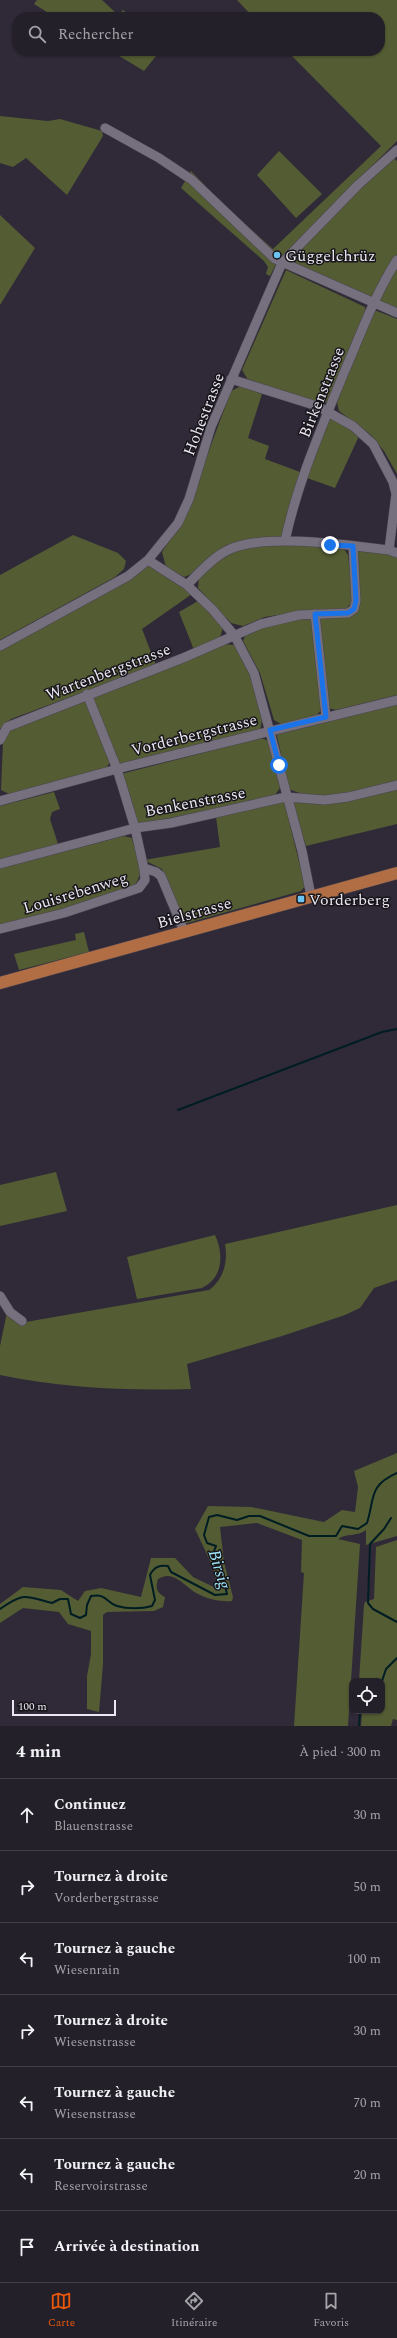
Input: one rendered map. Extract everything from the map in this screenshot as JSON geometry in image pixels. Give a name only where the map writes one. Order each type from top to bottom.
[{"type":"main road","name":"Bielstrasse","points":[[0,983],[397,873]]},
{"type":"street","points":[[105,128],[159,158],[192,180],[256,243],[282,263],[397,313]]},
{"type":"street","name":"Hohestrasse","points":[[0,646],[128,576],[148,560],[178,523],[189,499],[211,427],[282,263],[351,191],[396,153]]},
{"type":"street","name":"Birkenstrasse","points":[[285,540],[292,509],[328,411],[373,303],[397,260]]},
{"type":"street","points":[[187,585],[209,563],[226,551],[245,544],[285,540],[393,551],[396,493],[393,482],[373,444],[354,426],[328,411],[231,379]]},
{"type":"street","name":"Wartenbergstrasse","points":[[0,740],[7,727],[183,658],[261,624],[299,615],[348,613],[354,609],[356,601],[353,546]]},
{"type":"street","points":[[148,560],[187,585],[209,605],[234,635],[254,673],[270,730],[286,797],[302,851],[311,896]]},
{"type":"street","points":[[315,614],[326,717]]},
{"type":"street","name":"Louisrebenweg","points":[[0,930],[64,913],[139,888],[145,880],[144,868],[135,828],[117,769],[88,694]]},
{"type":"street","name":"Vorderbergstrasse","points":[[0,801],[270,730],[397,700]]},
{"type":"street","name":"Benkenstrasse","points":[[0,864],[135,828],[171,823],[286,797],[329,800],[348,798],[397,785]]},
{"type":"street","name":"Louisrebenweg","points":[[144,868],[156,872],[160,876],[184,931]]},
{"type":"street","points":[[0,1296],[10,1312],[22,1320]]},
{"type":"green space","points":[[37,0],[102,0],[115,12],[47,12],[34,4]]},
{"type":"green space","points":[[237,0],[397,0],[397,141],[290,248],[277,262],[270,276],[266,274],[268,267],[264,261],[181,188],[191,171],[225,206],[273,249],[381,146],[292,56],[385,56],[385,12],[248,12]]},
{"type":"green space","points":[[119,56],[156,56],[144,71]]},
{"type":"green space","points":[[0,116],[48,121],[60,119],[102,131],[103,136],[67,195],[26,158],[13,167],[0,163]]},
{"type":"green space","points":[[279,151],[322,194],[296,218],[257,175]]},
{"type":"green space","points":[[393,157],[397,161],[397,254],[374,295],[371,297],[296,266],[294,255],[311,236]]},
{"type":"green space","points":[[0,215],[35,248],[0,305]]},
{"type":"green space","points":[[397,266],[397,309],[380,300]]},
{"type":"green space","points":[[286,270],[365,307],[366,312],[330,400],[323,404],[248,380],[242,370]]},
{"type":"green space","points":[[373,311],[377,311],[397,319],[397,474],[384,451],[371,435],[339,411],[337,402]]},
{"type":"green space","points":[[241,386],[262,394],[248,438],[269,446],[265,459],[300,472],[283,536],[226,545],[194,573],[184,577],[166,567],[162,552],[184,518],[231,391]]},
{"type":"green space","points":[[333,417],[359,436],[335,488],[307,478],[327,423]]},
{"type":"green space","points":[[73,535],[118,553],[126,561],[124,569],[115,577],[0,640],[0,575]]},
{"type":"green space","points":[[258,545],[307,545],[344,549],[348,555],[353,601],[345,610],[302,611],[265,617],[243,626],[231,623],[198,588],[199,576],[213,564],[233,552]]},
{"type":"green space","points":[[356,549],[397,556],[397,695],[336,710],[328,708],[320,618],[349,616],[360,606]]},
{"type":"green space","points":[[149,564],[192,594],[142,629],[156,665],[11,719],[0,729],[0,650]]},
{"type":"green space","points":[[198,601],[223,628],[220,637],[194,650],[179,612]]},
{"type":"green space","points":[[292,620],[313,620],[322,709],[317,715],[281,724],[274,720],[260,673],[243,641],[247,631]]},
{"type":"green space","points":[[223,644],[234,645],[247,659],[262,720],[260,730],[123,765],[116,762],[92,697]]},
{"type":"green space","points":[[86,698],[111,761],[106,768],[9,794],[1,790],[3,742],[7,732]]},
{"type":"green space","points":[[397,703],[397,782],[343,795],[329,796],[302,794],[289,789],[276,732]]},
{"type":"green space","points":[[261,738],[269,741],[280,788],[275,795],[258,800],[136,825],[121,774]]},
{"type":"green space","points":[[397,788],[397,824],[306,846],[292,802],[328,803]]},
{"type":"green space","points":[[54,792],[60,809],[52,812],[50,819],[58,844],[0,860],[0,806]]},
{"type":"green space","points":[[284,801],[305,886],[301,891],[184,924],[162,869],[144,860],[220,847],[216,817]]},
{"type":"green space","points":[[124,836],[132,838],[140,864],[139,876],[133,887],[70,909],[0,928],[0,868]]},
{"type":"green space","points":[[84,932],[89,952],[19,970],[14,954],[76,940],[75,934]]},
{"type":"green space","points":[[56,1172],[67,1211],[0,1226],[0,1185]]},
{"type":"green space","points":[[397,1205],[397,1280],[374,1288],[360,1308],[345,1315],[279,1337],[187,1364],[191,1389],[95,1388],[47,1383],[0,1375],[0,1346],[7,1312],[20,1323],[209,1290],[218,1281],[224,1270],[226,1257],[225,1244]]},
{"type":"green space","points":[[215,1235],[220,1250],[220,1265],[218,1272],[209,1284],[202,1288],[137,1299],[127,1257]]},
{"type":"green space","points":[[397,1453],[397,1536],[366,1545],[366,1530],[359,1534],[344,1536],[338,1539],[360,1544],[351,1678],[349,1678],[348,1726],[294,1726],[304,1573],[301,1572],[302,1540],[257,1523],[220,1527],[224,1562],[233,1597],[232,1601],[214,1600],[205,1597],[196,1593],[174,1577],[164,1576],[158,1579],[157,1585],[158,1592],[165,1597],[163,1607],[154,1611],[107,1612],[103,1615],[103,1664],[99,1712],[87,1709],[87,1676],[91,1654],[91,1631],[68,1624],[59,1612],[23,1608],[0,1623],[0,1604],[23,1587],[61,1590],[78,1601],[85,1591],[101,1588],[141,1597],[151,1558],[175,1558],[193,1577],[218,1589],[213,1567],[195,1529],[208,1506],[251,1507],[324,1522],[342,1510],[355,1512],[358,1487],[354,1471]]},
{"type":"green space","points":[[397,1540],[397,1720],[393,1719],[391,1726],[361,1726],[362,1714],[385,1714],[385,1678],[359,1678],[364,1605],[365,1602],[374,1599],[376,1547]]},
{"type":"waterway","points":[[178,1110],[382,1032],[397,1029]]},
{"type":"waterway","name":"Birsig","points":[[0,1609],[15,1600],[25,1597],[52,1603],[60,1599],[68,1599],[71,1614],[80,1618],[86,1615],[87,1605],[91,1596],[96,1595],[103,1597],[113,1605],[121,1607],[139,1608],[152,1606],[155,1600],[150,1575],[155,1568],[162,1566],[168,1566],[171,1572],[215,1595],[227,1594],[220,1567],[214,1563],[213,1554],[216,1546],[207,1543],[204,1535],[209,1517],[217,1515],[237,1520],[249,1516],[260,1516],[309,1536],[336,1536],[342,1526],[358,1529],[367,1523],[372,1500],[377,1488],[381,1483],[397,1473]]},
{"type":"waterway","points":[[391,1518],[384,1529],[370,1544],[368,1603],[373,1609],[397,1622]]},
{"type":"waterway","points":[[383,1678],[386,1669],[397,1658]]},
{"type":"waterway","points":[[359,1726],[360,1714]]},
{"type":"place","name":"Güggelchrüz","points":[[277,255]]},
{"type":"place","name":"Vorderberg","points":[[301,899]]},
{"type":"route","points":[[279,765],[270,730],[326,717],[315,614],[348,613],[354,609],[356,601],[353,546],[330,545]]}]
